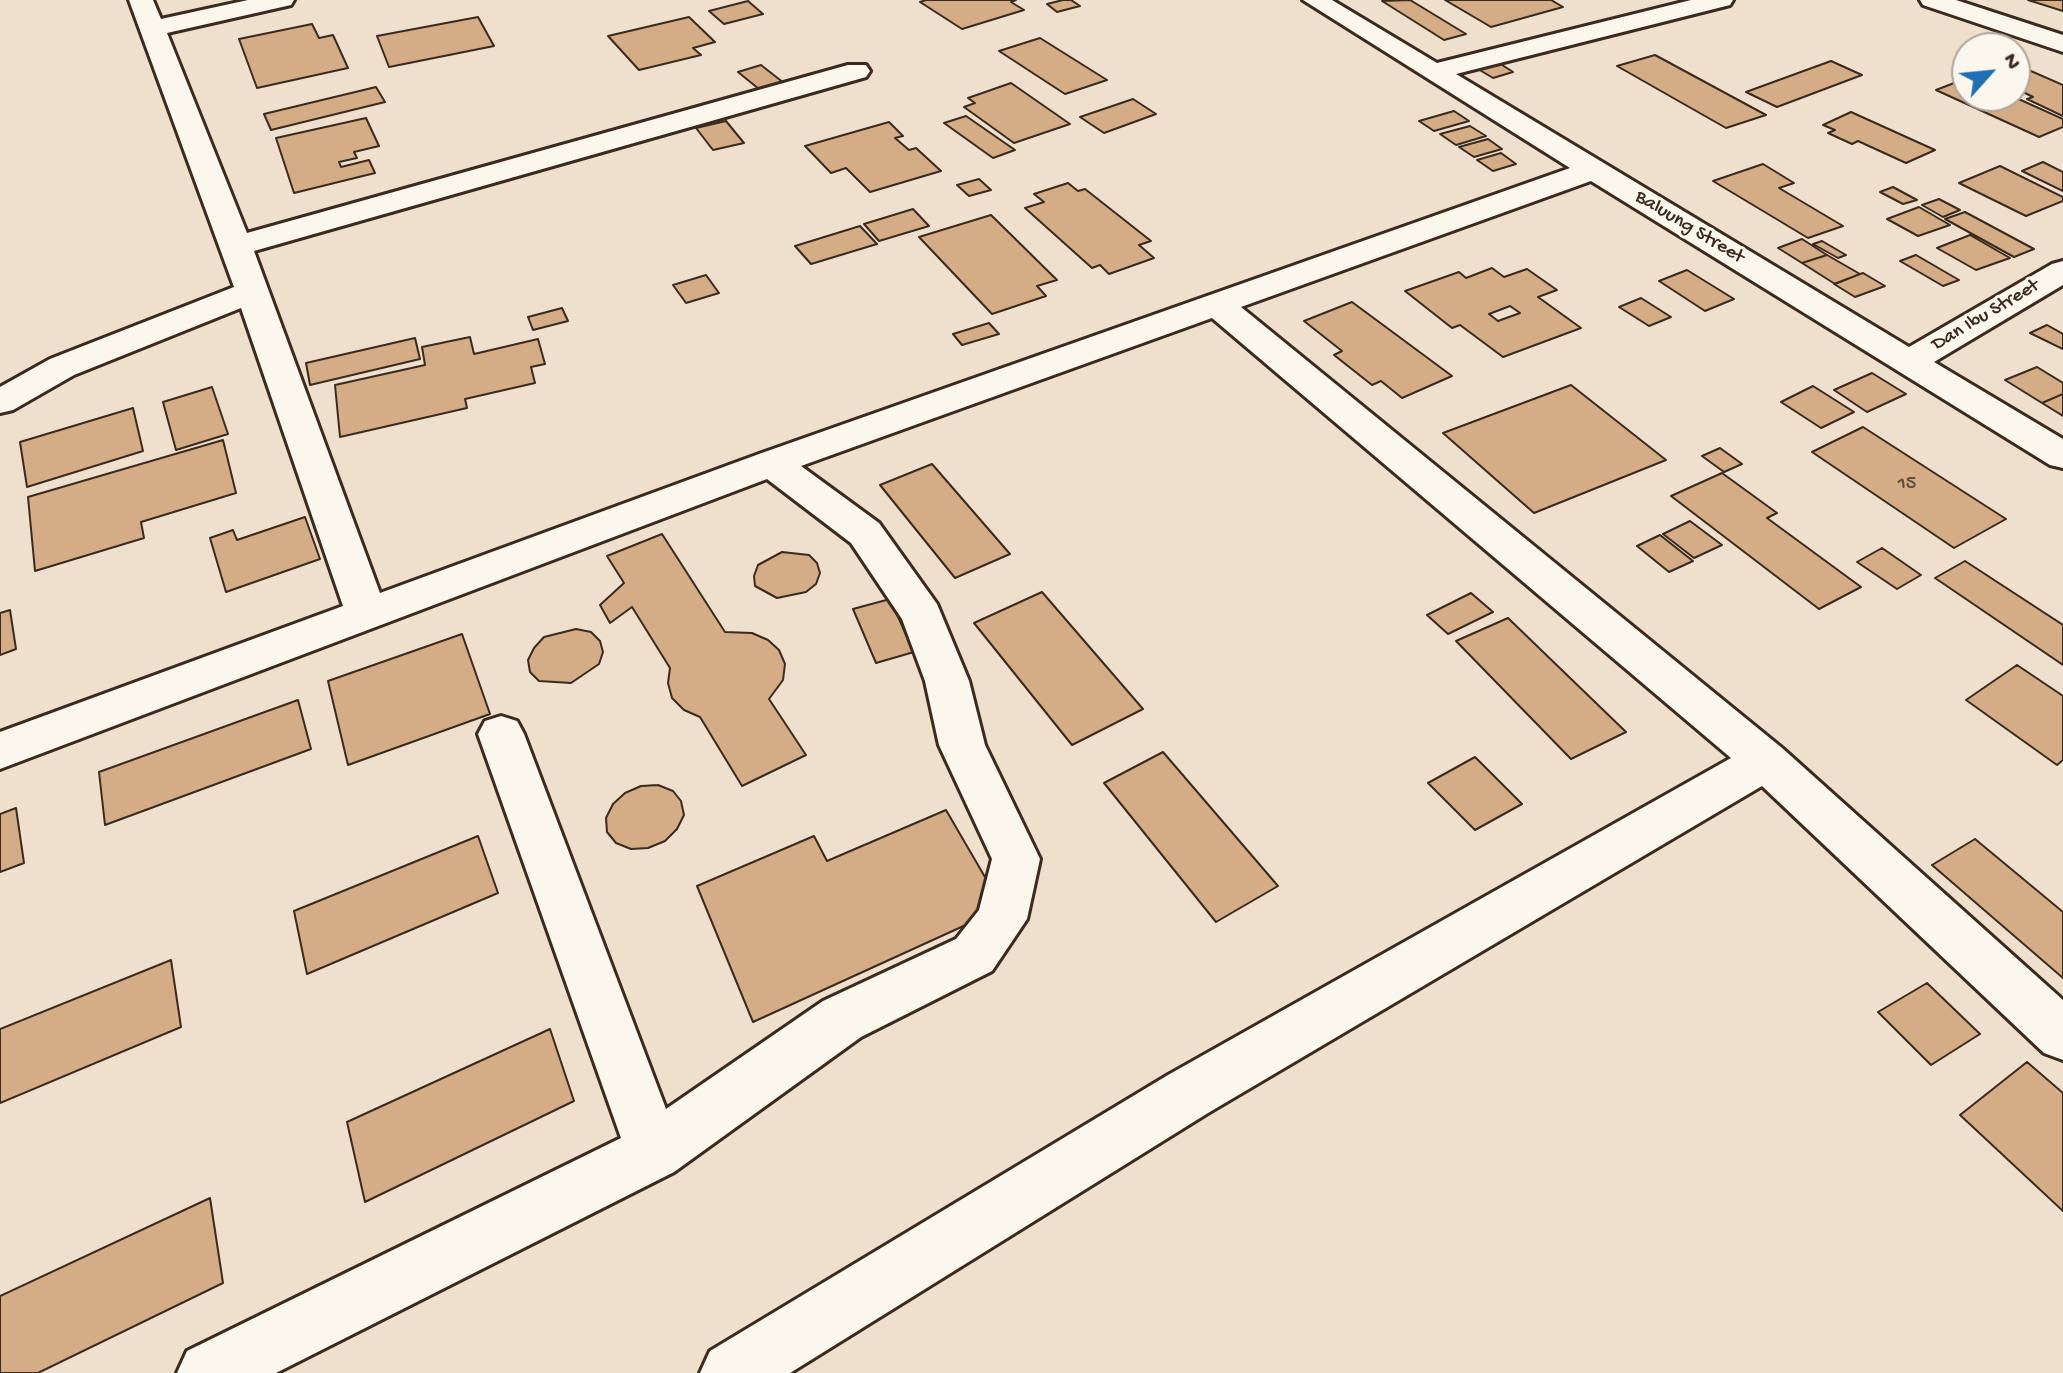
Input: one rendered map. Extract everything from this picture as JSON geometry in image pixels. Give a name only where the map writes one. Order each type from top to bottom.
[{"type":"street","points":[[282,0],[146,14],[236,246],[367,615]]},
{"type":"street","name":"Baluung Street","points":[[1315,0],[2063,456]]},
{"type":"street","points":[[1436,71],[1721,0]]},
{"type":"street","points":[[1932,0],[2063,44]]},
{"type":"street","points":[[236,246],[857,71]]},
{"type":"street","points":[[0,751],[772,463],[1593,170]]},
{"type":"street","name":"Dan Ibu Street","points":[[1909,362],[2063,271]]},
{"type":"street","points":[[0,402],[62,367],[252,292]]},
{"type":"street","points":[[1215,303],[1766,761],[2063,1035]]},
{"type":"street","points":[[209,1373],[654,1152],[842,1019],[974,955],[1002,919],[1016,859],[962,745],[947,681],[922,615],[865,533],[772,463]]},
{"type":"street","points":[[501,734],[654,1152]]},
{"type":"street","points":[[732,1373],[1188,1094],[1766,761]]},
{"type":"building","points":[[1016,0],[1011,2],[1024,10],[962,29],[920,2]]},
{"type":"building","points":[[1071,0],[1080,6],[1057,12],[1047,4]]},
{"type":"building","points":[[1410,0],[1466,34],[1444,40],[1382,1]]},
{"type":"building","points":[[1445,0],[1551,0],[1563,7],[1491,27]]},
{"type":"building","points":[[2028,0],[2063,0],[2063,11]]},
{"type":"building","points":[[748,1],[763,14],[724,24],[709,11]]},
{"type":"building","points":[[478,17],[494,46],[389,67],[377,36]]},
{"type":"building","points":[[689,17],[715,42],[693,48],[701,55],[639,70],[608,36]]},
{"type":"building","points":[[312,24],[319,38],[333,35],[348,68],[257,88],[239,39]]},
{"type":"building","points":[[1040,38],[1107,80],[1065,94],[999,51]]},
{"type":"building","points":[[1655,55],[1766,115],[1726,128],[1617,66]]},
{"type":"building","points":[[1831,61],[1862,75],[1777,107],[1746,92]]},
{"type":"building","points":[[1499,63],[1513,72],[1493,78],[1478,69]]},
{"type":"building","points":[[761,65],[789,87],[765,94],[738,72]]},
{"type":"building","points":[[2031,71],[2063,85],[2063,116],[2031,101]]},
{"type":"building","points":[[1011,83],[1070,124],[1014,143],[964,107],[975,103],[968,98]]},
{"type":"building","points":[[1951,84],[1951,97],[1936,90]]},
{"type":"building","points":[[376,87],[385,102],[271,130],[264,114]]},
{"type":"building","points":[[1133,99],[1156,114],[1104,133],[1080,117]]},
{"type":"building","points":[[2031,105],[2063,119],[2063,127],[2039,137],[1984,112],[2031,112]]},
{"type":"building","points":[[1454,111],[1469,121],[1434,131],[1419,121]]},
{"type":"building","points":[[1851,112],[1935,150],[1906,163],[1858,141],[1852,144],[1828,133],[1835,130],[1823,125]]},
{"type":"building","points":[[966,116],[1015,150],[993,158],[944,123]]},
{"type":"building","points":[[366,118],[379,146],[354,152],[357,158],[339,162],[341,167],[369,160],[375,173],[294,193],[276,138]]},
{"type":"building","points":[[726,121],[744,143],[713,150],[696,128]]},
{"type":"building","points":[[889,122],[903,136],[895,138],[909,150],[916,148],[941,171],[870,192],[846,168],[831,173],[805,146]]},
{"type":"building","points":[[1470,126],[1486,136],[1456,145],[1440,134]]},
{"type":"building","points":[[1488,139],[1502,149],[1474,157],[1459,147]]},
{"type":"building","points":[[1501,153],[1516,164],[1493,171],[1477,160]]},
{"type":"building","points":[[2043,162],[2063,172],[2063,191],[2022,171]]},
{"type":"building","points":[[1763,164],[1794,183],[1779,188],[1843,226],[1808,238],[1713,181]]},
{"type":"building","points":[[2000,166],[2063,197],[2063,201],[2026,216],[1959,183]]},
{"type":"building","points":[[979,179],[991,190],[969,196],[957,185]]},
{"type":"building","points":[[1068,183],[1078,191],[1085,189],[1151,241],[1139,245],[1154,258],[1109,274],[1100,265],[1092,268],[1025,208],[1044,202],[1034,194]]},
{"type":"building","points":[[1893,187],[1917,200],[1903,204],[1880,192]]},
{"type":"building","points":[[1939,199],[1960,210],[1943,217],[1922,205]]},
{"type":"building","points":[[1919,207],[1950,225],[1918,236],[1887,219]]},
{"type":"building","points":[[913,209],[929,226],[879,241],[864,224]]},
{"type":"building","points":[[1965,212],[2034,249],[2014,257],[1945,219]]},
{"type":"building","points":[[991,215],[1057,280],[1037,286],[1046,296],[992,314],[919,237]]},
{"type":"building","points":[[860,226],[877,244],[811,264],[795,246]]},
{"type":"building","points":[[1970,235],[2010,258],[1976,270],[1937,248]]},
{"type":"building","points":[[1802,239],[1827,255],[1802,263],[1778,248]]},
{"type":"building","points":[[1822,241],[1846,255],[1838,258],[1813,244]]},
{"type":"building","points":[[1827,255],[1860,274],[1835,284],[1802,263]]},
{"type":"building","points":[[1916,255],[1959,280],[1943,286],[1900,261]]},
{"type":"building","points":[[1492,268],[1504,277],[1527,269],[1557,290],[1538,297],[1581,328],[1503,357],[1460,325],[1452,328],[1405,291],[1459,272],[1466,278]],"holes":[[[1510,306],[1520,313],[1498,321],[1489,314]]]},
{"type":"building","points":[[1687,270],[1734,299],[1705,311],[1659,281]]},
{"type":"building","points":[[1863,273],[1885,286],[1855,297],[1834,284]]},
{"type":"building","points":[[706,275],[719,293],[686,303],[673,285]]},
{"type":"building","points":[[1641,298],[1671,317],[1649,326],[1619,307]]},
{"type":"building","points":[[1352,302],[1452,376],[1402,398],[1381,381],[1372,385],[1334,355],[1342,351],[1304,321]]},
{"type":"building","points":[[562,308],[568,321],[533,330],[528,317]]},
{"type":"building","points":[[989,323],[999,334],[962,345],[953,334]]},
{"type":"building","points":[[2047,325],[2063,334],[2063,349],[2030,333]]},
{"type":"building","points":[[470,337],[474,354],[538,339],[545,364],[531,367],[535,383],[465,399],[467,408],[340,437],[335,385],[425,365],[422,347]]},
{"type":"building","points":[[415,338],[420,359],[310,385],[306,363]]},
{"type":"building","points":[[2037,367],[2063,383],[2063,394],[2042,403],[2005,380]]},
{"type":"building","points":[[1872,373],[1906,394],[1867,412],[1834,390]]},
{"type":"building","points":[[1571,385],[1666,460],[1534,513],[1443,433]]},
{"type":"building","points":[[1813,386],[1854,412],[1821,428],[1781,402]]},
{"type":"building","points":[[212,387],[228,434],[176,450],[163,402]]},
{"type":"building","points":[[2063,394],[2063,416],[2042,403]]},
{"type":"building","points":[[133,408],[143,451],[27,487],[20,442]]},
{"type":"building","points":[[1863,427],[2006,519],[1954,548],[1812,452]]},
{"type":"building","points":[[223,440],[236,493],[141,522],[144,538],[35,571],[28,497]]},
{"type":"building","points":[[1720,448],[1742,464],[1724,472],[1702,456]]},
{"type":"building","points":[[932,464],[1010,554],[955,578],[880,485]]},
{"type":"building","points":[[1722,473],[1777,513],[1767,518],[1861,587],[1819,609],[1671,496]]},
{"type":"building","points":[[305,517],[320,559],[226,592],[210,538],[233,530],[237,540]]},
{"type":"building","points":[[1690,521],[1722,545],[1694,558],[1663,534]]},
{"type":"building","points":[[662,534],[725,632],[752,633],[768,640],[779,650],[785,664],[783,680],[769,699],[806,755],[742,786],[700,717],[684,710],[672,698],[668,683],[670,668],[632,607],[610,623],[600,605],[624,583],[607,556]]},
{"type":"building","points":[[1660,535],[1693,561],[1669,572],[1637,546]]},
{"type":"building","points":[[1882,548],[1921,575],[1897,589],[1857,562]]},
{"type":"building","points":[[782,552],[809,555],[817,563],[820,573],[816,584],[806,592],[777,598],[755,586],[754,576],[758,565]]},
{"type":"building","points":[[1965,561],[2063,625],[2063,665],[1935,578]]},
{"type":"building","points":[[1042,592],[1143,709],[1072,745],[974,623]]},
{"type":"building","points":[[1471,593],[1493,612],[1448,634],[1427,615]]},
{"type":"building","points":[[890,599],[914,652],[876,663],[853,609]]},
{"type":"building","points":[[10,610],[16,649],[0,655],[0,613]]},
{"type":"building","points":[[1508,618],[1626,732],[1571,759],[1456,641]]},
{"type":"building","points":[[576,629],[591,632],[600,641],[603,652],[599,664],[571,683],[539,681],[530,672],[528,660],[534,648],[544,637]]},
{"type":"building","points":[[462,634],[490,714],[348,765],[328,681]]},
{"type":"building","points":[[2017,665],[2063,696],[2063,760],[2057,765],[1966,700]]},
{"type":"building","points":[[298,700],[311,749],[105,825],[99,772]]},
{"type":"building","points":[[1163,752],[1278,886],[1216,922],[1104,783]]},
{"type":"building","points":[[1475,757],[1522,804],[1475,830],[1428,783]]},
{"type":"building","points":[[658,785],[673,791],[681,801],[684,815],[677,829],[665,841],[648,848],[631,849],[616,843],[607,832],[606,818],[613,804],[625,793],[641,786]]},
{"type":"building","points":[[16,808],[24,863],[0,872],[0,814]]},
{"type":"building","points":[[946,810],[1003,908],[753,1022],[697,886],[814,836],[827,861]]},
{"type":"building","points":[[478,836],[498,893],[307,974],[294,911]]},
{"type":"building","points":[[1975,839],[2063,912],[2063,978],[1932,865]]},
{"type":"building","points":[[171,960],[181,1027],[0,1103],[0,1029]]},
{"type":"building","points":[[1927,983],[1980,1034],[1931,1065],[1878,1012]]},
{"type":"building","points":[[550,1029],[574,1101],[365,1202],[347,1122]]},
{"type":"building","points":[[2027,1062],[2063,1093],[2063,1211],[1960,1115]]},
{"type":"building","points":[[210,1198],[223,1283],[38,1373],[0,1373],[0,1296]]}]
